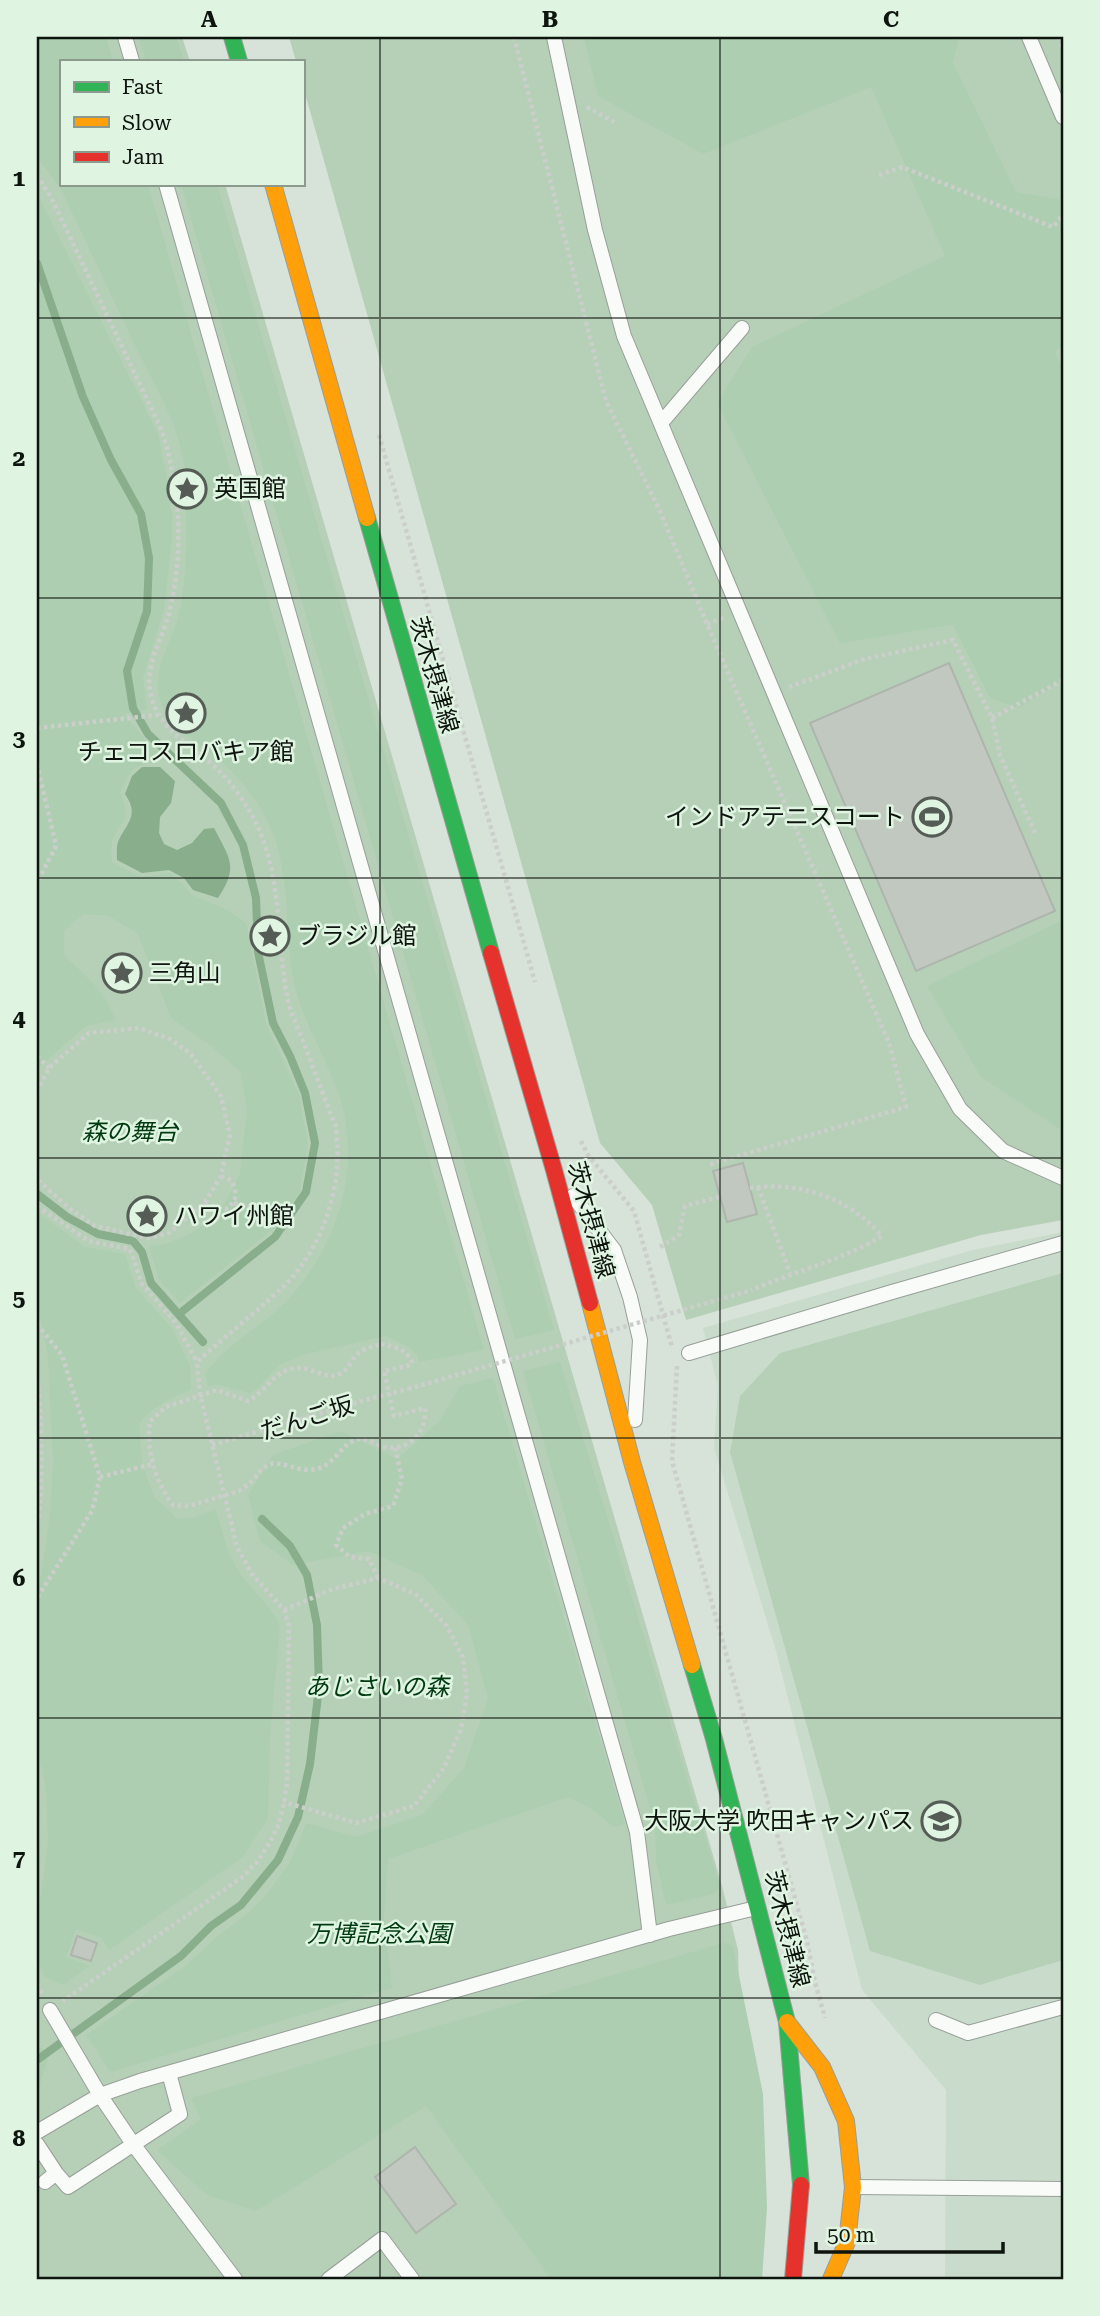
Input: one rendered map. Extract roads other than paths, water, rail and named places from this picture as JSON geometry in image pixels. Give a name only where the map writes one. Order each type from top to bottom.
[{"type":"main road","points":[[232,37],[239,60]]},
{"type":"main road","name":"茨木摂津線","points":[[274,186],[421,712],[554,1170],[632,1462],[714,1739],[787,2022],[801,2189],[793,2279]]},
{"type":"main road","points":[[787,2022],[822,2067],[846,2121],[853,2187],[847,2242],[831,2279]]},
{"type":"lane","points":[[125,37],[132,60]]},
{"type":"lane","points":[[554,37],[595,230],[620,323],[917,1034],[960,1109],[1003,1151],[1063,1178]]},
{"type":"lane","points":[[1029,37],[1063,117]]},
{"type":"lane","points":[[167,186],[637,1832],[650,1935]]},
{"type":"lane","points":[[661,423],[742,328]]},
{"type":"lane","points":[[554,1170],[614,1250],[630,1297],[640,1340],[632,1462]]},
{"type":"lane","points":[[689,1353],[1063,1243]]},
{"type":"lane","points":[[37,2132],[100,2095],[169,2073],[650,1935],[758,1908]]},
{"type":"lane","points":[[936,2020],[968,2033],[1063,2007]]},
{"type":"lane","points":[[50,2010],[100,2095],[133,2144],[235,2279]]},
{"type":"lane","points":[[37,2144],[50,2178],[68,2186],[180,2113],[169,2073]]},
{"type":"lane","points":[[853,2187],[1063,2189]]},
{"type":"lane","points":[[329,2279],[346,2274],[382,2239],[412,2279]]},
{"type":"waterway","points":[[37,263],[83,397],[111,460],[141,514],[149,558],[147,611],[127,671],[133,708],[148,734],[221,803],[243,845],[256,898],[258,952],[273,1023],[305,1093],[315,1143],[306,1192],[275,1237],[179,1314]]},
{"type":"waterway","points":[[37,1194],[67,1217],[98,1234],[133,1241],[142,1252],[151,1283],[203,1342]]},
{"type":"waterway","points":[[37,2060],[181,1956],[211,1926],[241,1905],[278,1860],[298,1817],[310,1764],[319,1687],[317,1625],[307,1575],[290,1546],[262,1519]]},
{"type":"place","name":"英国館","points":[[187,489]]},
{"type":"place","name":"チェコスロバキア館","points":[[186,713]]},
{"type":"place","name":"インドアテニスコート","points":[[932,817]]},
{"type":"place","name":"ブラジル館","points":[[270,936]]},
{"type":"place","name":"三角山","points":[[122,973]]},
{"type":"place","name":"ハワイ州館","points":[[147,1216]]},
{"type":"place","name":"大阪大学 吹田キャンパス","points":[[941,1821]]},
{"type":"park label","name":"森の舞台","points":[[130,1132]]},
{"type":"park label","name":"あじさいの森","points":[[377,1687]]},
{"type":"park label","name":"万博記念公園","points":[[379,1934]]}]
